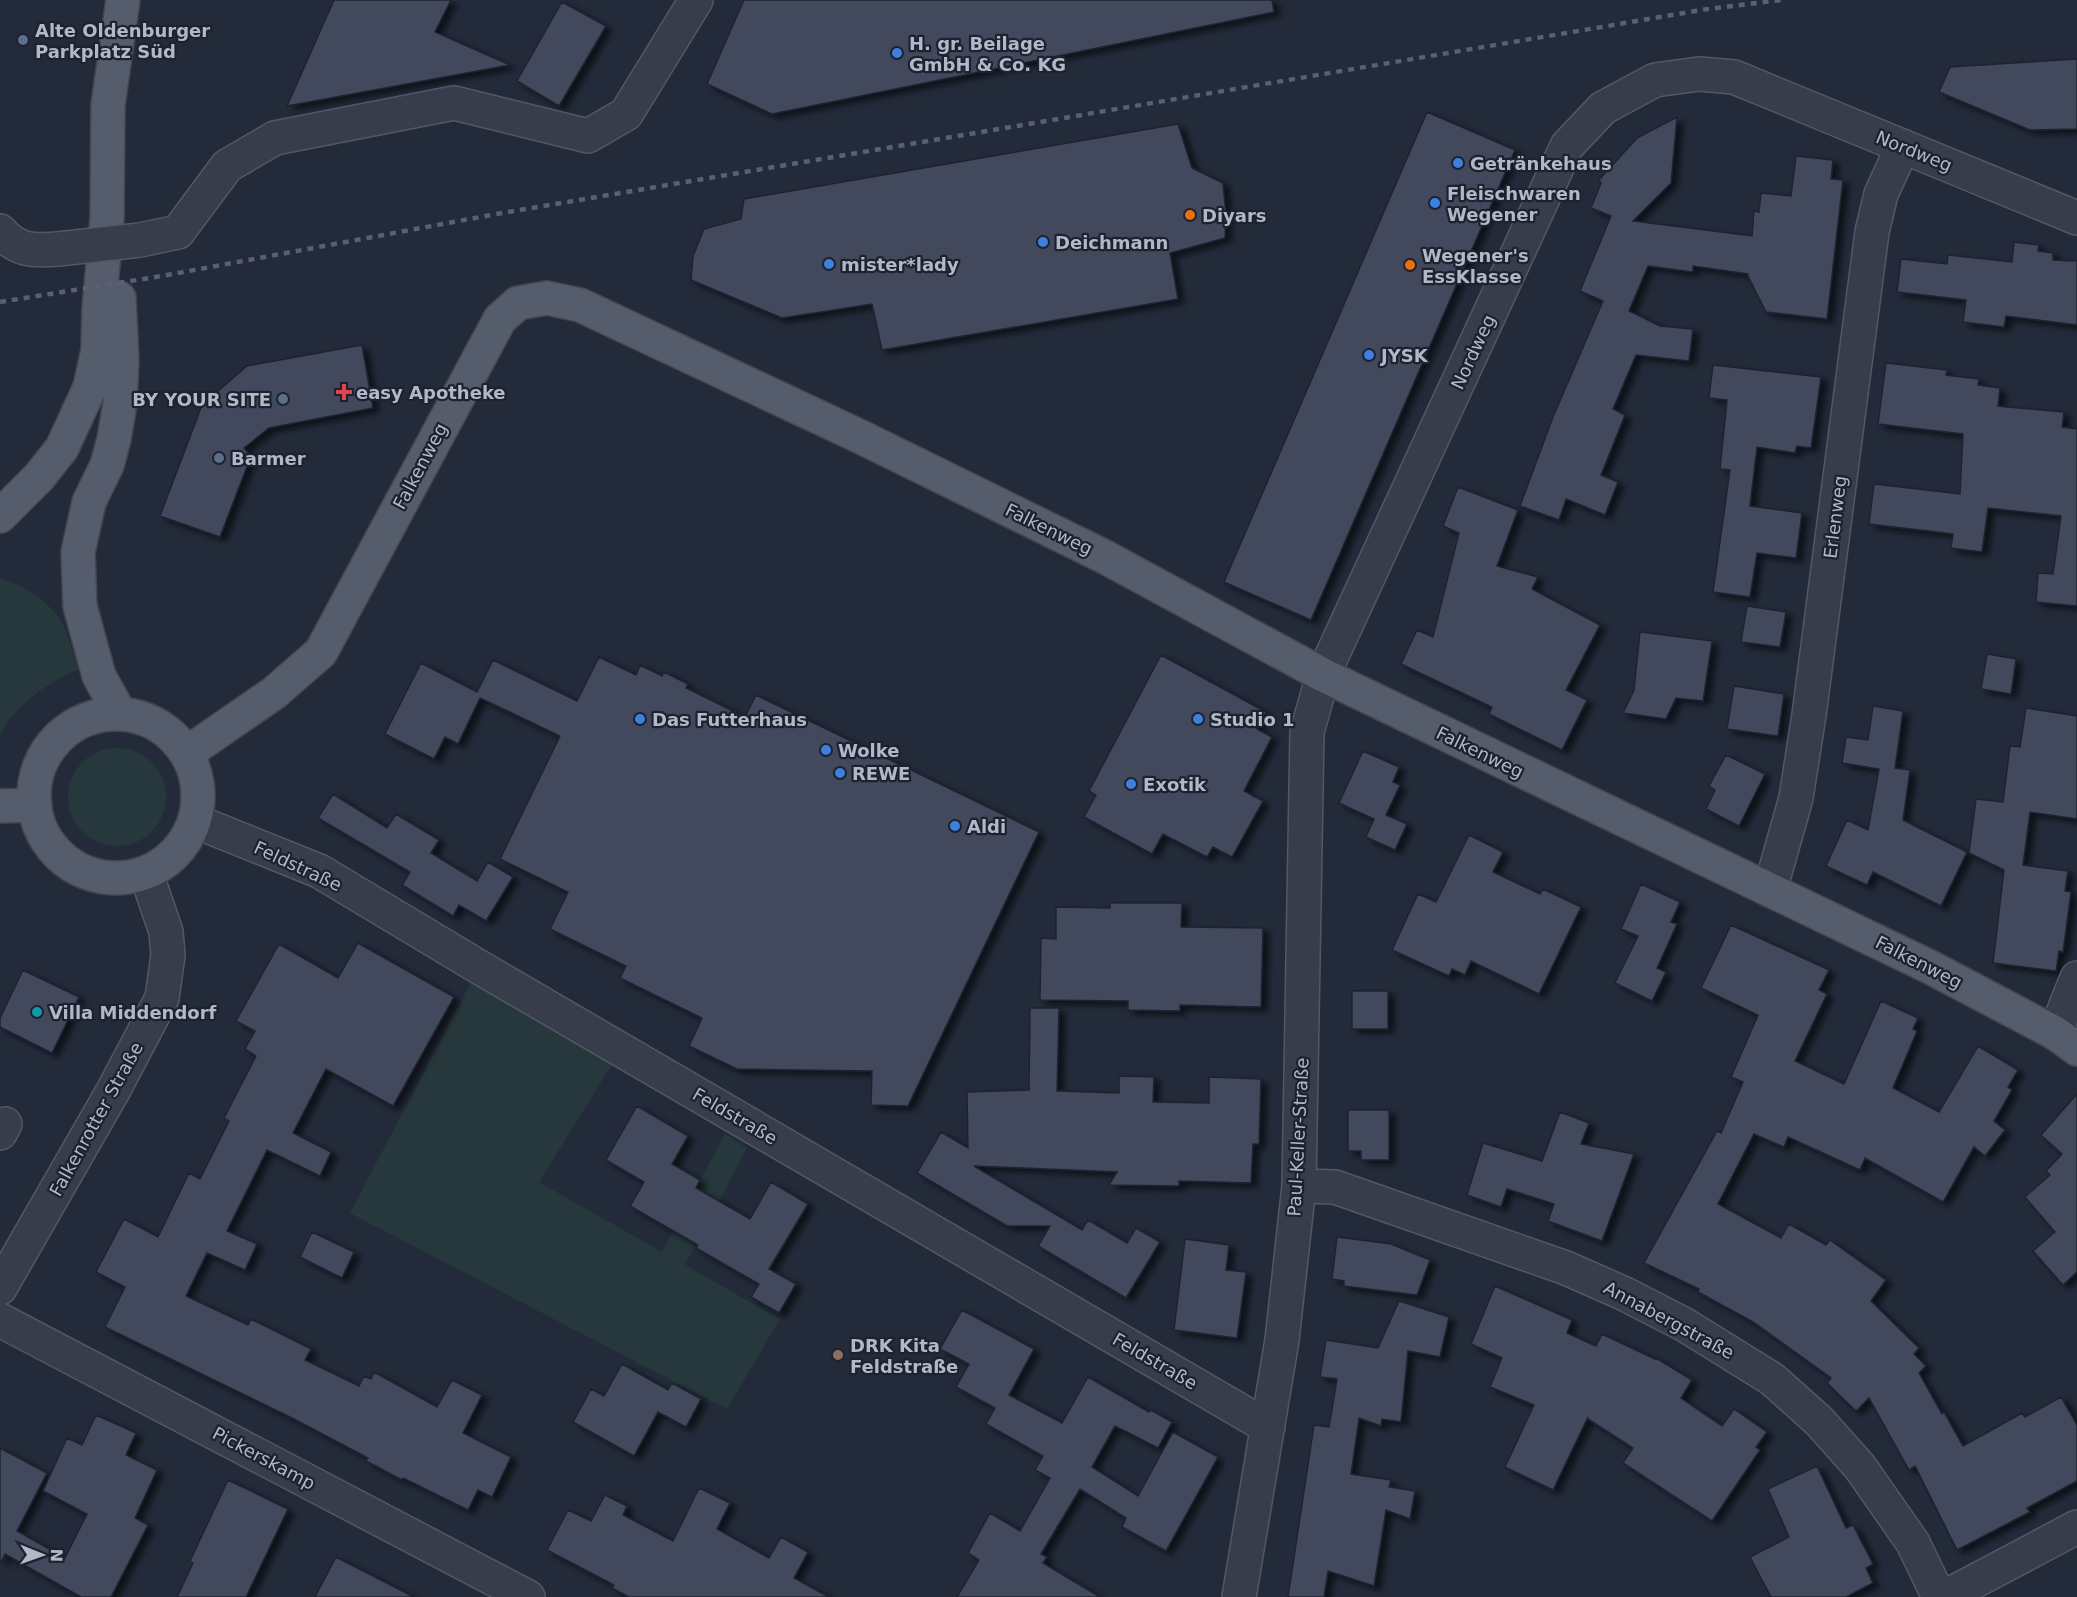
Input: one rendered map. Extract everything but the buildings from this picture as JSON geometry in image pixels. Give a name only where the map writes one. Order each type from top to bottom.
[{"type":"main road","points":[[0,516],[39,477],[62,448],[90,387],[98,350],[99,309],[107,219],[108,105],[123,0]]},
{"type":"main road","points":[[107,219],[119,304],[122,361],[120,403],[107,465],[89,502],[78,552],[80,606],[99,676],[120,714]]},
{"type":"main road","name":"Falkenweg","points":[[187,753],[274,693],[321,652],[500,319],[518,303],[547,298],[580,304],[861,437],[1129,569],[1323,675],[1930,967],[2066,1041]]},
{"type":"main road","points":[[120,714],[146,719],[169,733],[187,753],[196,775],[199,798],[195,821],[184,843],[167,861],[146,873],[122,878],[105,877],[74,867],[54,850],[41,829],[34,805],[37,777],[48,751],[66,730],[92,717],[120,714]]},
{"type":"main road","points":[[0,806],[34,805]]},
{"type":"street","points":[[0,231],[12,244],[39,251],[140,240],[178,232],[227,166],[275,138],[454,103],[588,136],[626,114],[696,0]]},
{"type":"street","name":"Nordweg","points":[[1323,675],[1567,146],[1603,108],[1655,80],[1699,74],[1734,77],[2077,218]]},
{"type":"street","name":"Erlenweg","points":[[1770,890],[1796,798],[1809,715],[1872,232],[1881,194],[1903,146]]},
{"type":"street","name":"Paul-Keller-Straße","points":[[1239,1597],[1282,1340],[1299,1186],[1307,732],[1323,675]]},
{"type":"street","name":"Feldstraße","points":[[195,821],[319,871],[479,967],[1268,1427]]},
{"type":"street","name":"Falkenrotter Straße","points":[[0,1288],[113,1091],[162,998],[168,955],[166,932],[146,873]]},
{"type":"street","points":[[2066,1041],[2077,978]]},
{"type":"street","name":"Annabergstraße","points":[[1299,1186],[1335,1187],[1566,1268],[1625,1294],[1685,1325],[1772,1379],[1819,1421],[1860,1467],[1913,1543],[1939,1597]]},
{"type":"street","name":"Pickerskamp","points":[[0,1320],[528,1597]]},
{"type":"street","points":[[1945,1597],[2077,1527]]},
{"type":"shaded area","points":[[0,578],[29,591],[54,611],[65,629],[79,669],[44,688],[24,704],[0,735]]},
{"type":"shaded area","points":[[117,748],[136,752],[152,762],[162,778],[166,797],[162,816],[152,832],[136,842],[117,846],[98,842],[82,832],[72,816],[68,797],[72,778],[82,762],[98,752]]},
{"type":"shaded area","points":[[479,967],[621,1050],[539,1182],[662,1252],[725,1134],[747,1148],[685,1265],[780,1319],[727,1409],[350,1213]]},
{"type":"railway","points":[[0,302],[162,276],[502,213],[1708,9],[1781,0]]},
{"type":"place","name":"Alte Oldenburger Parkplatz Süd","points":[[23,40]]},
{"type":"place","name":"H. gr. Beilage GmbH & Co. KG","points":[[897,53]]},
{"type":"place","name":"Getränkehaus","points":[[1458,163]]},
{"type":"place","name":"Fleischwaren Wegener","points":[[1435,203]]},
{"type":"place","name":"Diyars","points":[[1190,215]]},
{"type":"place","name":"Deichmann","points":[[1043,242]]},
{"type":"place","name":"mister*lady","points":[[829,264]]},
{"type":"place","name":"Wegener's EssKlasse","points":[[1410,265]]},
{"type":"place","name":"JYSK","points":[[1369,355]]},
{"type":"place","name":"easy Apotheke","points":[[344,392]]},
{"type":"place","name":"BY YOUR SITE","points":[[283,399]]},
{"type":"place","name":"Barmer","points":[[219,458]]},
{"type":"place","name":"Das Futterhaus","points":[[640,719]]},
{"type":"place","name":"Studio 1","points":[[1198,719]]},
{"type":"place","name":"Wolke","points":[[826,750]]},
{"type":"place","name":"REWE","points":[[840,773]]},
{"type":"place","name":"Exotik","points":[[1131,784]]},
{"type":"place","name":"Aldi","points":[[955,826]]},
{"type":"place","name":"Villa Middendorf","points":[[37,1012]]},
{"type":"place","name":"DRK Kita Feldstraße","points":[[838,1355]]}]
